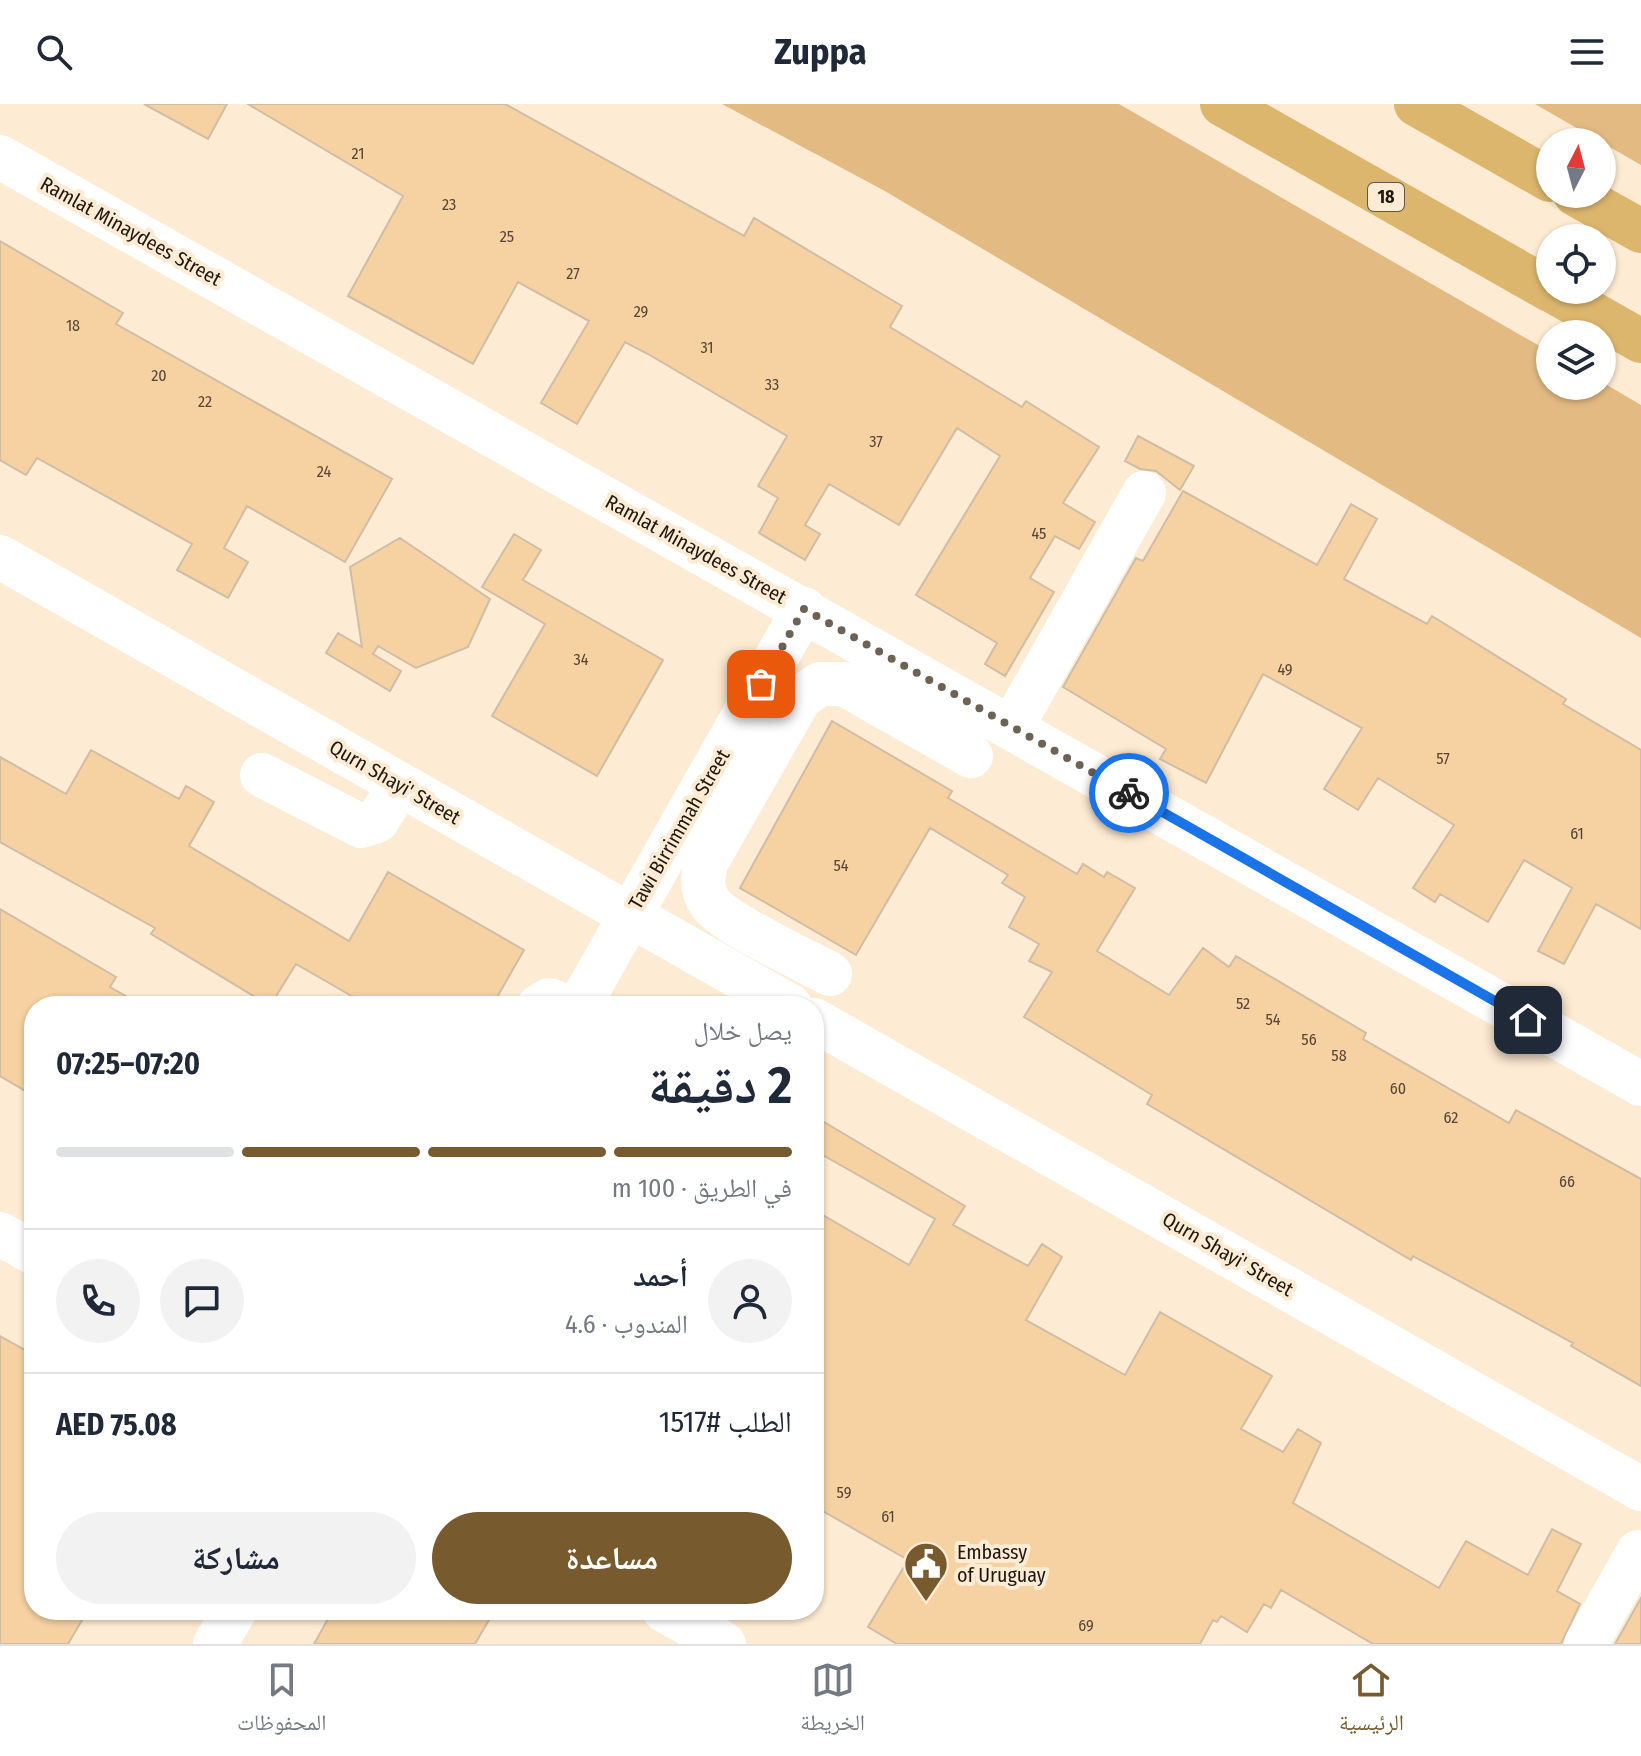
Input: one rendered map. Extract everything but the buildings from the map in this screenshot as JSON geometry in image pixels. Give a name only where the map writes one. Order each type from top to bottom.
[{"type":"main road","name":"18","points":[[1222,104],[1536,282]]},
{"type":"main road","points":[[1416,104],[1536,172]]},
{"type":"main road","points":[[1600,208],[1641,231]]},
{"type":"main road","name":"18","points":[[1575,304],[1641,341]]},
{"type":"street","name":"Ramlat Minaydees Street","points":[[0,157],[1641,1084]]},
{"type":"street","points":[[1012,727],[1144,493]]},
{"type":"street","name":"Qurn Shayi' Street","points":[[0,557],[772,996]]},
{"type":"street","name":"Tawi Birrimmah Street","points":[[585,996],[630,915],[737,768],[804,609]]},
{"type":"street","points":[[830,974],[719,913],[705,895],[703,872],[737,768],[800,698],[809,690],[832,683],[854,688],[971,756]]},
{"type":"street","points":[[327,811],[357,760]]},
{"type":"street","points":[[262,775],[352,825],[369,825],[383,814],[400,785]]},
{"type":"street","name":"Qurn Shayi' Street","points":[[824,1026],[1641,1489]]},
{"type":"street","points":[[0,1234],[24,1247]]},
{"type":"street","points":[[1586,1644],[1638,1552]]},
{"type":"street","points":[[682,1620],[724,1644]]},
{"type":"shaded area","points":[[722,104],[1119,104],[1536,344],[1536,400],[1616,400],[1616,390],[1641,405],[1641,638],[883,190]]},
{"type":"shaded area","points":[[1535,104],[1641,104],[1641,165],[1616,151],[1616,128],[1577,128]]},
{"type":"way so far","points":[[761,684],[804,609],[1129,793]]},
{"type":"place","name":"Embassy of Uruguay","points":[[926,1603]]},
{"type":"route","points":[[1129,793],[1528,1020]]}]
